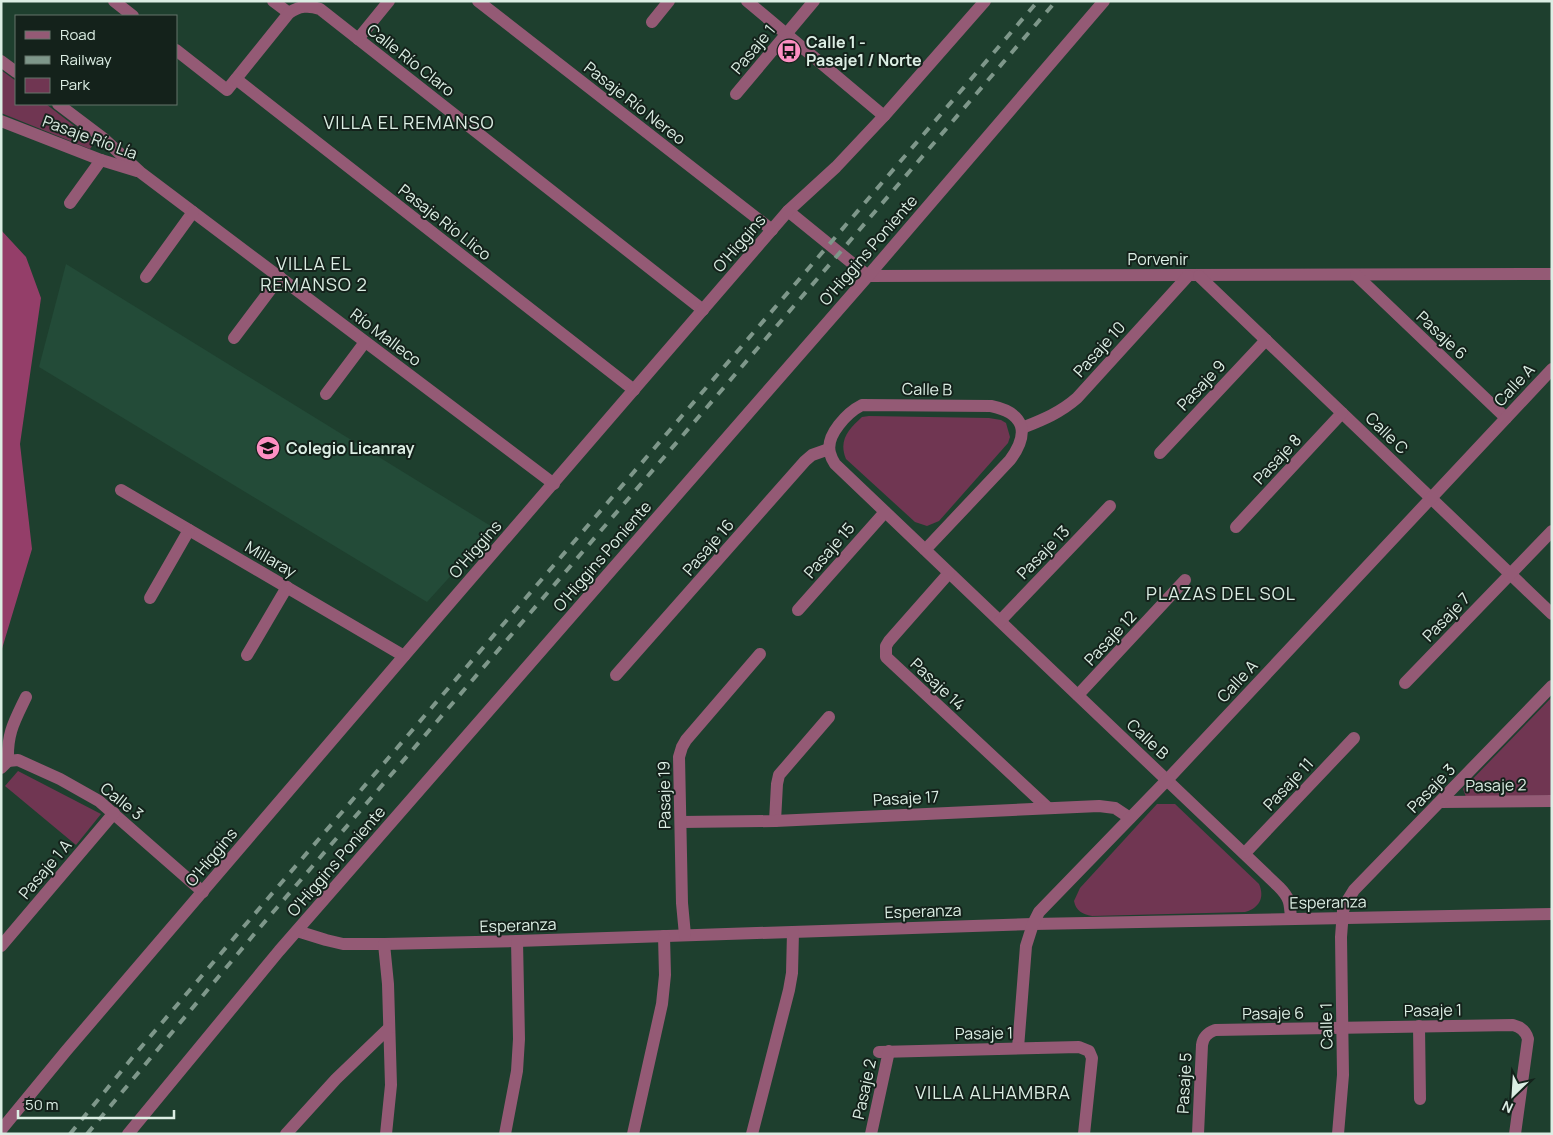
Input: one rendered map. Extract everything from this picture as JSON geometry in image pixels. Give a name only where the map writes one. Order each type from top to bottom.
[{"type":"street","points":[[114,1],[132,15]]},
{"type":"street","points":[[178,52],[227,90],[288,13],[273,1]]},
{"type":"street","points":[[358,39],[389,1]]},
{"type":"street","name":"Pasaje Río Nereo","points":[[478,1],[772,230]]},
{"type":"street","points":[[652,22],[669,1]]},
{"type":"street","points":[[747,1],[884,116]]},
{"type":"street","name":"Pasaje 1","points":[[736,94],[814,1]]},
{"type":"street","name":"O'Higgins","points":[[1,1130],[66,1051],[404,656],[788,211],[836,167],[884,116],[985,1]]},
{"type":"street","name":"O'Higgins Poniente","points":[[128,1134],[297,931],[868,276],[1104,1]]},
{"type":"street","name":"Calle Río Claro","points":[[288,13],[300,7],[313,7],[326,13],[703,310]]},
{"type":"street","points":[[1,61],[15,71]]},
{"type":"street","name":"Pasaje Río Llico","points":[[236,78],[634,390]]},
{"type":"street","name":"Río Malleco","points":[[59,105],[103,138],[140,172],[554,484]]},
{"type":"street","name":"Pasaje Río Lía","points":[[1,122],[101,160],[140,172]]},
{"type":"street","points":[[70,204],[101,160]]},
{"type":"street","points":[[788,211],[868,276]]},
{"type":"street","points":[[146,277],[193,212]]},
{"type":"street","name":"Porvenir","points":[[868,276],[1552,274]]},
{"type":"street","name":"Pasaje 6","points":[[1356,275],[1506,418]]},
{"type":"street","name":"Calle C","points":[[1194,276],[1266,340],[1552,614]]},
{"type":"street","name":"Pasaje 10","points":[[1022,428],[1066,408],[1194,276]]},
{"type":"street","points":[[234,338],[280,277]]},
{"type":"street","name":"Pasaje 9","points":[[1160,453],[1266,340]]},
{"type":"street","points":[[326,394],[365,342]]},
{"type":"street","name":"Calle A","points":[[1018,1048],[1026,946],[1039,912],[1167,780],[1552,369]]},
{"type":"street","name":"Calle B","points":[[1022,428],[1020,422],[1008,411],[991,406],[871,404],[862,405],[847,415],[834,433],[829,449],[835,464],[1288,897],[1291,919]]},
{"type":"street","name":"Pasaje 8","points":[[1236,527],[1342,413]]},
{"type":"street","points":[[925,550],[1010,460],[1020,444],[1022,428]]},
{"type":"street","name":"Pasaje 16","points":[[616,675],[805,461],[812,455],[829,449]]},
{"type":"street","name":"Millaray","points":[[121,490],[404,656]]},
{"type":"street","name":"Pasaje 13","points":[[1000,621],[1110,506]]},
{"type":"street","name":"Pasaje 15","points":[[798,610],[885,512]]},
{"type":"street","points":[[150,598],[188,530]]},
{"type":"street","points":[[1511,574],[1552,531]]},
{"type":"street","name":"Pasaje 14","points":[[949,573],[889,640],[886,646],[886,657],[1048,808]]},
{"type":"street","name":"Pasaje 7","points":[[1405,683],[1511,574]]},
{"type":"street","name":"Pasaje 12","points":[[1078,695],[1185,580]]},
{"type":"street","points":[[247,654],[287,587]]},
{"type":"street","name":"Pasaje 19","points":[[684,935],[679,757],[682,747],[760,654]]},
{"type":"street","name":"Pasaje 3","points":[[1342,918],[1346,903],[1354,890],[1552,686]]},
{"type":"street","points":[[5,765],[11,729],[26,698]]},
{"type":"street","points":[[775,820],[779,776],[829,717]]},
{"type":"street","name":"Pasaje 11","points":[[1245,854],[1354,738]]},
{"type":"street","name":"Calle 3","points":[[5,765],[18,760],[60,779],[99,801],[202,892]]},
{"type":"street","name":"Pasaje 2","points":[[1441,802],[1552,801]]},
{"type":"street","name":"Pasaje 17","points":[[681,822],[775,820],[1099,806],[1115,808],[1130,818]]},
{"type":"street","name":"Pasaje 1 A","points":[[1,946],[114,813]]},
{"type":"street","name":"Esperanza","points":[[297,931],[343,944],[384,944],[517,942],[1033,924],[1552,914]]},
{"type":"street","name":"Calle 1","points":[[1338,1134],[1343,1075],[1342,918]]},
{"type":"street","points":[[752,1134],[789,990],[792,973],[793,932]]},
{"type":"street","points":[[633,1134],[662,1004],[665,975],[664,936]]},
{"type":"street","points":[[504,1134],[517,1071],[519,1039],[517,942]]},
{"type":"street","points":[[384,944],[388,984],[391,1085],[386,1134]]},
{"type":"street","name":"Pasaje 1","points":[[1342,1027],[1513,1025],[1524,1030],[1528,1039],[1515,1134]]},
{"type":"street","points":[[1419,1026],[1420,1099]]},
{"type":"street","name":"Pasaje 6","points":[[1205,1035],[1215,1030],[1342,1027]]},
{"type":"street","points":[[286,1134],[336,1079],[390,1028]]},
{"type":"street","name":"Pasaje 5","points":[[1198,1134],[1202,1045],[1205,1035]]},
{"type":"street","name":"Pasaje 1","points":[[884,1052],[1079,1047],[1089,1051],[1092,1064],[1084,1134]]},
{"type":"street","name":"Pasaje 2","points":[[871,1134],[884,1052]]},
{"type":"shaded area","points":[[1,230],[26,257],[41,298],[20,444],[32,549],[1,652]]},
{"type":"shaded area","name":"Colegio Licanray","points":[[66,264],[494,528],[427,602],[39,367]]},
{"type":"green space","points":[[1,70],[15,80],[15,105],[47,105],[95,142],[90,149],[1,113]]},
{"type":"green space","points":[[862,417],[989,418],[1006,423],[1010,437],[1008,443],[939,521],[927,526],[915,522],[846,459],[843,446],[846,435]]},
{"type":"green space","points":[[1552,697],[1552,795],[1466,797],[1463,789]]},
{"type":"green space","points":[[18,771],[101,814],[76,845],[5,786]]},
{"type":"green space","points":[[1157,804],[1175,804],[1259,884],[1261,898],[1254,908],[1245,912],[1092,916],[1078,910],[1074,901],[1080,888]]},
{"type":"railway","points":[[70,1134],[246,924],[1038,1]]},
{"type":"railway","points":[[87,1134],[256,932],[1056,1]]},
{"type":"place","name":"Calle 1 - Pasaje1 / Norte","points":[[789,51]]},
{"type":"place","name":"Colegio Licanray","points":[[268,448]]},
{"type":"district","name":"VILLA EL REMANSO","points":[[409,123]]},
{"type":"district","name":"VILLA EL REMANSO 2","points":[[314,274]]},
{"type":"district","name":"PLAZAS DEL SOL","points":[[1221,594]]},
{"type":"district","name":"VILLA ALHAMBRA","points":[[993,1093]]}]
